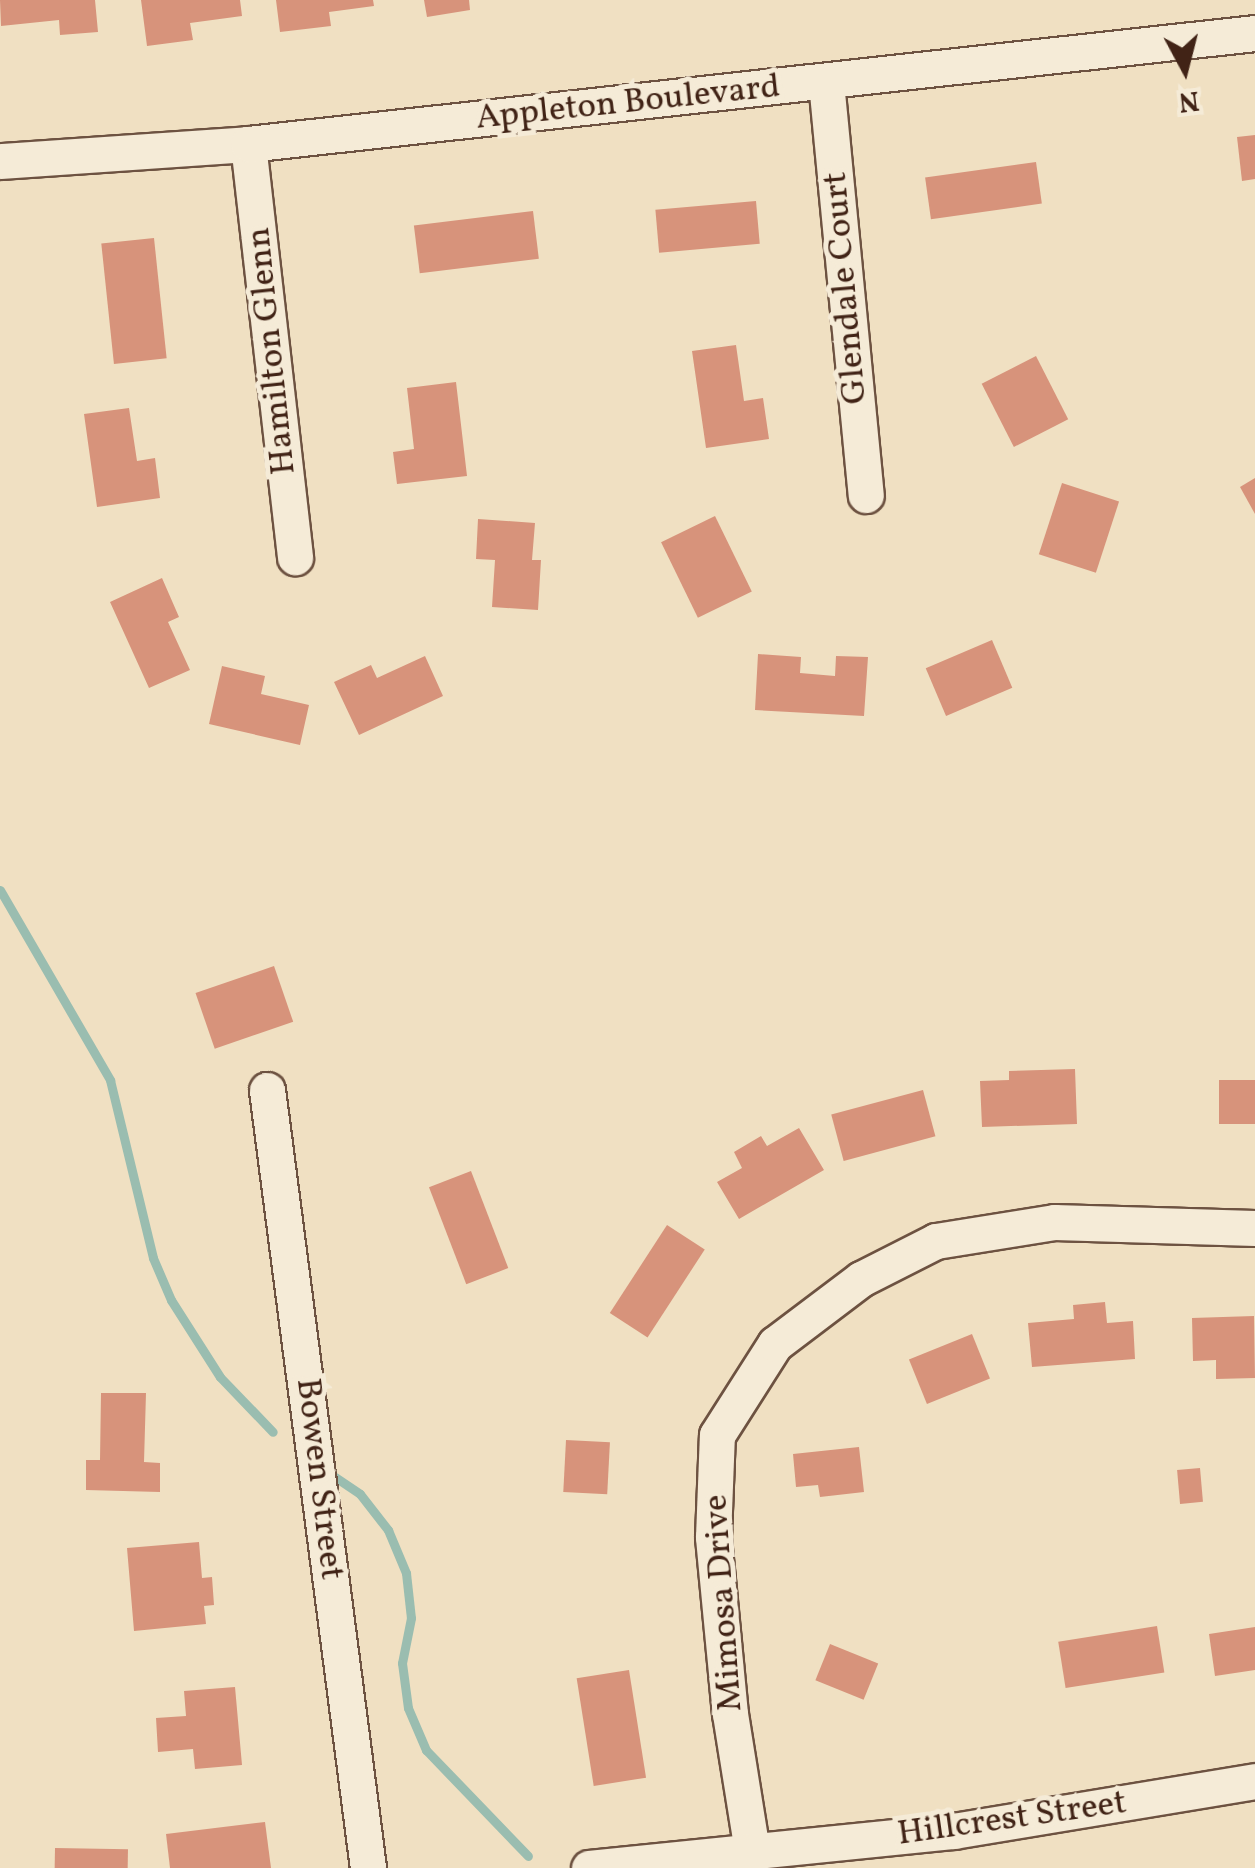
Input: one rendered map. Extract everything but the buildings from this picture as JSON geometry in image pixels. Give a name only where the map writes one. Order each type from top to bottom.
[{"type":"street","name":"Appleton Boulevard","points":[[0,161],[248,144],[1255,34]]},
{"type":"street","name":"Glendale Court","points":[[826,82],[866,496]]},
{"type":"street","name":"Hamilton Glenn","points":[[248,144],[295,557]]},
{"type":"street","name":"Bowen Street","points":[[267,1090],[368,1868]]},
{"type":"street","name":"Mimosa Drive","points":[[752,1851],[730,1714],[712,1536],[717,1435],[775,1344],[860,1279],[936,1241],[1054,1222],[1255,1228]]},
{"type":"street","name":"Hillcrest Street","points":[[589,1868],[954,1831],[1255,1781]]},
{"type":"waterway","points":[[0,890],[110,1080],[153,1258],[171,1300],[220,1377],[273,1432]]},
{"type":"waterway","points":[[335,1477],[360,1494],[388,1530],[406,1573],[411,1618],[402,1663],[408,1708],[426,1750],[528,1856]]}]
